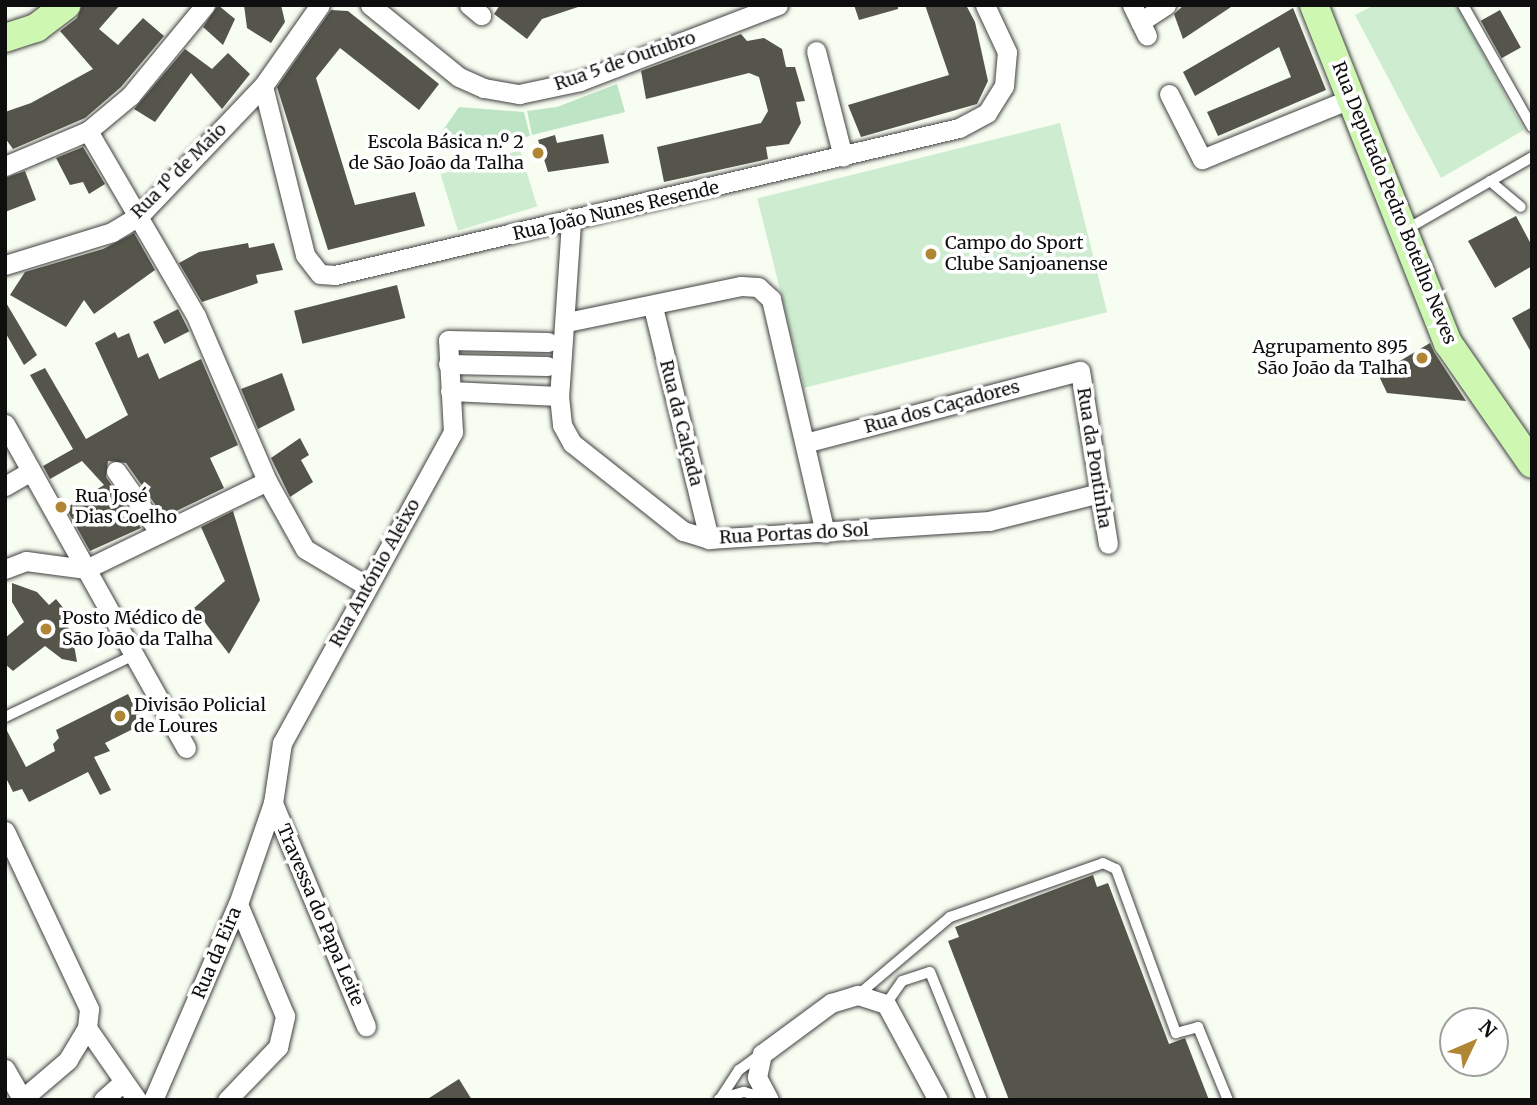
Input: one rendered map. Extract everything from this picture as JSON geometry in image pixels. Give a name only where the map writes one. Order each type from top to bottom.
[{"type":"street","points":[[5,38],[36,28],[66,5]]},
{"type":"street","points":[[5,166],[88,131],[130,96],[205,5]]},
{"type":"street","name":"Rua 1º de Maio","points":[[5,265],[112,232],[140,215],[263,86],[320,5]]},
{"type":"street","name":"Rua 5 de Outubro","points":[[370,5],[459,77],[484,88],[519,94],[580,80],[778,5]]},
{"type":"street","name":"Rua João Nunes Resende","points":[[263,86],[305,255],[320,274],[571,222],[959,128],[987,113],[1004,86],[1007,52],[985,5]]},
{"type":"street","points":[[1140,21],[1166,5]]},
{"type":"street","name":"Rua Deputado Pedro Botelho Neves","points":[[1314,5],[1448,343],[1532,464]]},
{"type":"street","points":[[816,51],[843,157]]},
{"type":"street","points":[[1169,94],[1202,159],[1352,97]]},
{"type":"street","points":[[88,131],[140,215],[196,316],[267,481],[305,548],[367,586]]},
{"type":"street","name":"Rua Portas do Sol","points":[[571,222],[559,396],[562,425],[572,443],[683,531],[709,539],[989,522],[1100,494]]},
{"type":"street","points":[[566,322],[653,307],[741,286],[758,287],[771,299],[825,533]]},
{"type":"street","name":"Rua da Calçada","points":[[653,307],[709,539]]},
{"type":"street","name":"Rua António Aleixo","points":[[273,803],[282,743],[453,432],[448,340],[548,342]]},
{"type":"street","points":[[448,364],[547,366]]},
{"type":"street","name":"Rua dos Caçadores","points":[[805,443],[1080,371]]},
{"type":"street","name":"Rua da Pontinha","points":[[1080,371],[1108,544]]},
{"type":"street","points":[[450,391],[559,396]]},
{"type":"street","points":[[5,424],[132,656],[186,748]]},
{"type":"street","points":[[5,486],[31,471]]},
{"type":"street","points":[[116,471],[160,533]]},
{"type":"street","points":[[5,569],[26,561],[86,569],[267,481]]},
{"type":"street","name":"Rua da Eira","points":[[153,1100],[238,904],[273,803]]},
{"type":"street","name":"Travessa do Papa Leite","points":[[273,803],[366,1027]]},
{"type":"street","points":[[5,831],[89,1009],[87,1028],[68,1060],[21,1099],[5,1069]]},
{"type":"street","points":[[227,1100],[278,1047],[285,1016],[238,904]]},
{"type":"street","points":[[769,1100],[757,1077],[761,1054],[831,1003],[858,995],[886,1004],[938,1100]]},
{"type":"street","points":[[87,1028],[137,1100]]},
{"type":"street","points":[[103,1100],[124,1081]]},
{"type":"lane","points":[[1463,5],[1532,127]]},
{"type":"lane","points":[[1403,231],[1532,157]]},
{"type":"lane","points":[[1490,181],[1521,207]]},
{"type":"lane","points":[[5,717],[132,656]]},
{"type":"lane","points":[[858,995],[950,917],[1103,863],[1116,869],[1176,1033],[1198,1027],[1228,1100]]},
{"type":"lane","points":[[886,1004],[902,981],[930,972],[982,1100]]},
{"type":"lane","points":[[720,1099],[738,1070],[761,1054]]},
{"type":"lane","points":[[720,1099],[744,1092],[769,1100]]},
{"type":"green space","points":[[1374,5],[1456,5],[1524,130],[1441,178],[1355,15]]},
{"type":"green space","points":[[617,84],[625,112],[532,135],[527,111],[557,107]]},
{"type":"green space","points":[[459,107],[524,112],[530,136],[479,149],[449,137],[436,140]]},
{"type":"green space","name":"Campo do Sport Clube Sanjoanense","points":[[1060,123],[1107,312],[804,388],[757,198]]},
{"type":"green space","points":[[520,150],[537,206],[458,231],[441,174]]},
{"type":"building","points":[[82,5],[120,5],[99,29],[118,45],[143,18],[164,36],[121,87],[85,118],[13,149],[5,138],[5,112],[31,103],[93,69],[60,31],[77,18]]},
{"type":"building","points":[[218,5],[235,19],[223,45],[203,27]]},
{"type":"building","points":[[244,5],[281,5],[285,22],[271,43],[247,28]]},
{"type":"building","points":[[500,5],[581,6],[542,19],[527,39],[494,14]]},
{"type":"building","points":[[854,5],[898,5],[898,9],[859,20]]},
{"type":"building","points":[[925,5],[966,5],[975,22],[988,81],[977,104],[861,137],[848,105],[949,75]]},
{"type":"building","points":[[1184,5],[1234,5],[1183,39],[1174,14]]},
{"type":"building","points":[[1293,8],[1326,90],[1218,136],[1207,112],[1291,77],[1279,47],[1195,96],[1183,72]]},
{"type":"building","points":[[331,10],[348,11],[439,84],[419,110],[340,48],[316,78],[355,205],[415,192],[425,226],[328,250],[277,87]]},
{"type":"building","points":[[1500,10],[1521,48],[1502,58],[1481,21]]},
{"type":"building","points":[[741,34],[747,41],[764,38],[782,49],[786,67],[795,67],[805,101],[796,102],[801,123],[789,144],[766,147],[768,159],[664,182],[657,147],[761,123],[768,111],[759,77],[749,73],[646,99],[641,71]]},
{"type":"building","points":[[185,49],[212,69],[228,53],[250,74],[222,109],[191,73],[155,122],[134,109]]},
{"type":"building","points":[[603,134],[609,163],[548,172],[538,140],[555,135],[557,143]]},
{"type":"building","points":[[83,147],[105,184],[89,194],[83,182],[70,185],[56,158]]},
{"type":"building","points":[[25,171],[36,200],[5,212],[5,178]]},
{"type":"building","points":[[1516,216],[1532,246],[1532,266],[1495,288],[1468,241]]},
{"type":"building","points":[[134,233],[155,270],[94,314],[84,300],[66,327],[10,295],[25,272],[103,249]]},
{"type":"building","points":[[248,243],[249,248],[274,243],[283,270],[256,275],[258,283],[202,302],[179,263],[199,252]]},
{"type":"building","points":[[397,285],[405,318],[302,344],[294,311]]},
{"type":"building","points":[[5,301],[37,355],[24,365],[5,332]]},
{"type":"building","points":[[1532,307],[1532,354],[1512,318]]},
{"type":"building","points":[[178,309],[189,331],[164,344],[153,322]]},
{"type":"building","points":[[115,332],[118,338],[129,333],[138,358],[148,353],[159,379],[201,359],[238,445],[210,458],[224,488],[164,517],[126,463],[108,461],[106,477],[141,528],[90,551],[66,508],[104,485],[82,461],[50,479],[43,466],[73,449],[30,375],[45,368],[86,439],[128,415],[95,343]]},
{"type":"building","name":"Agrupamento 895 São João da Talha","points":[[1430,343],[1466,401],[1387,393],[1378,374]]},
{"type":"building","points":[[282,373],[295,410],[258,429],[241,389]]},
{"type":"building","points":[[300,438],[309,455],[301,460],[313,482],[290,497],[271,458]]},
{"type":"building","points":[[233,511],[260,600],[229,654],[194,608],[225,581],[201,527]]},
{"type":"building","name":"Posto Médico de São João da Talha","points":[[12,583],[37,592],[49,605],[56,599],[69,615],[63,620],[72,633],[77,662],[62,659],[45,646],[13,671],[5,664],[5,638],[24,622],[12,602]]},
{"type":"building","points":[[128,694],[143,724],[105,743],[110,751],[94,757],[111,790],[100,795],[88,772],[29,802],[22,789],[13,792],[5,776],[5,727],[26,767],[55,751],[53,744],[59,738],[56,730]]},
{"type":"building","points":[[1093,875],[1097,887],[1108,883],[1169,1044],[1185,1038],[1209,1100],[1009,1100],[948,941],[959,937],[955,927]]},
{"type":"building","points":[[459,1079],[472,1100],[426,1100]]},
{"type":"place","name":"Escola Básica n.º 2 de São João da Talha","points":[[538,153]]},
{"type":"place","name":"Campo do Sport Clube Sanjoanense","points":[[931,254]]},
{"type":"place","name":"Agrupamento 895 São João da Talha","points":[[1422,358]]},
{"type":"place","name":"Rua José Dias Coelho","points":[[61,507]]},
{"type":"place","name":"Posto Médico de São João da Talha","points":[[46,629]]},
{"type":"place","name":"Divisão Policial de Loures","points":[[120,716]]}]
